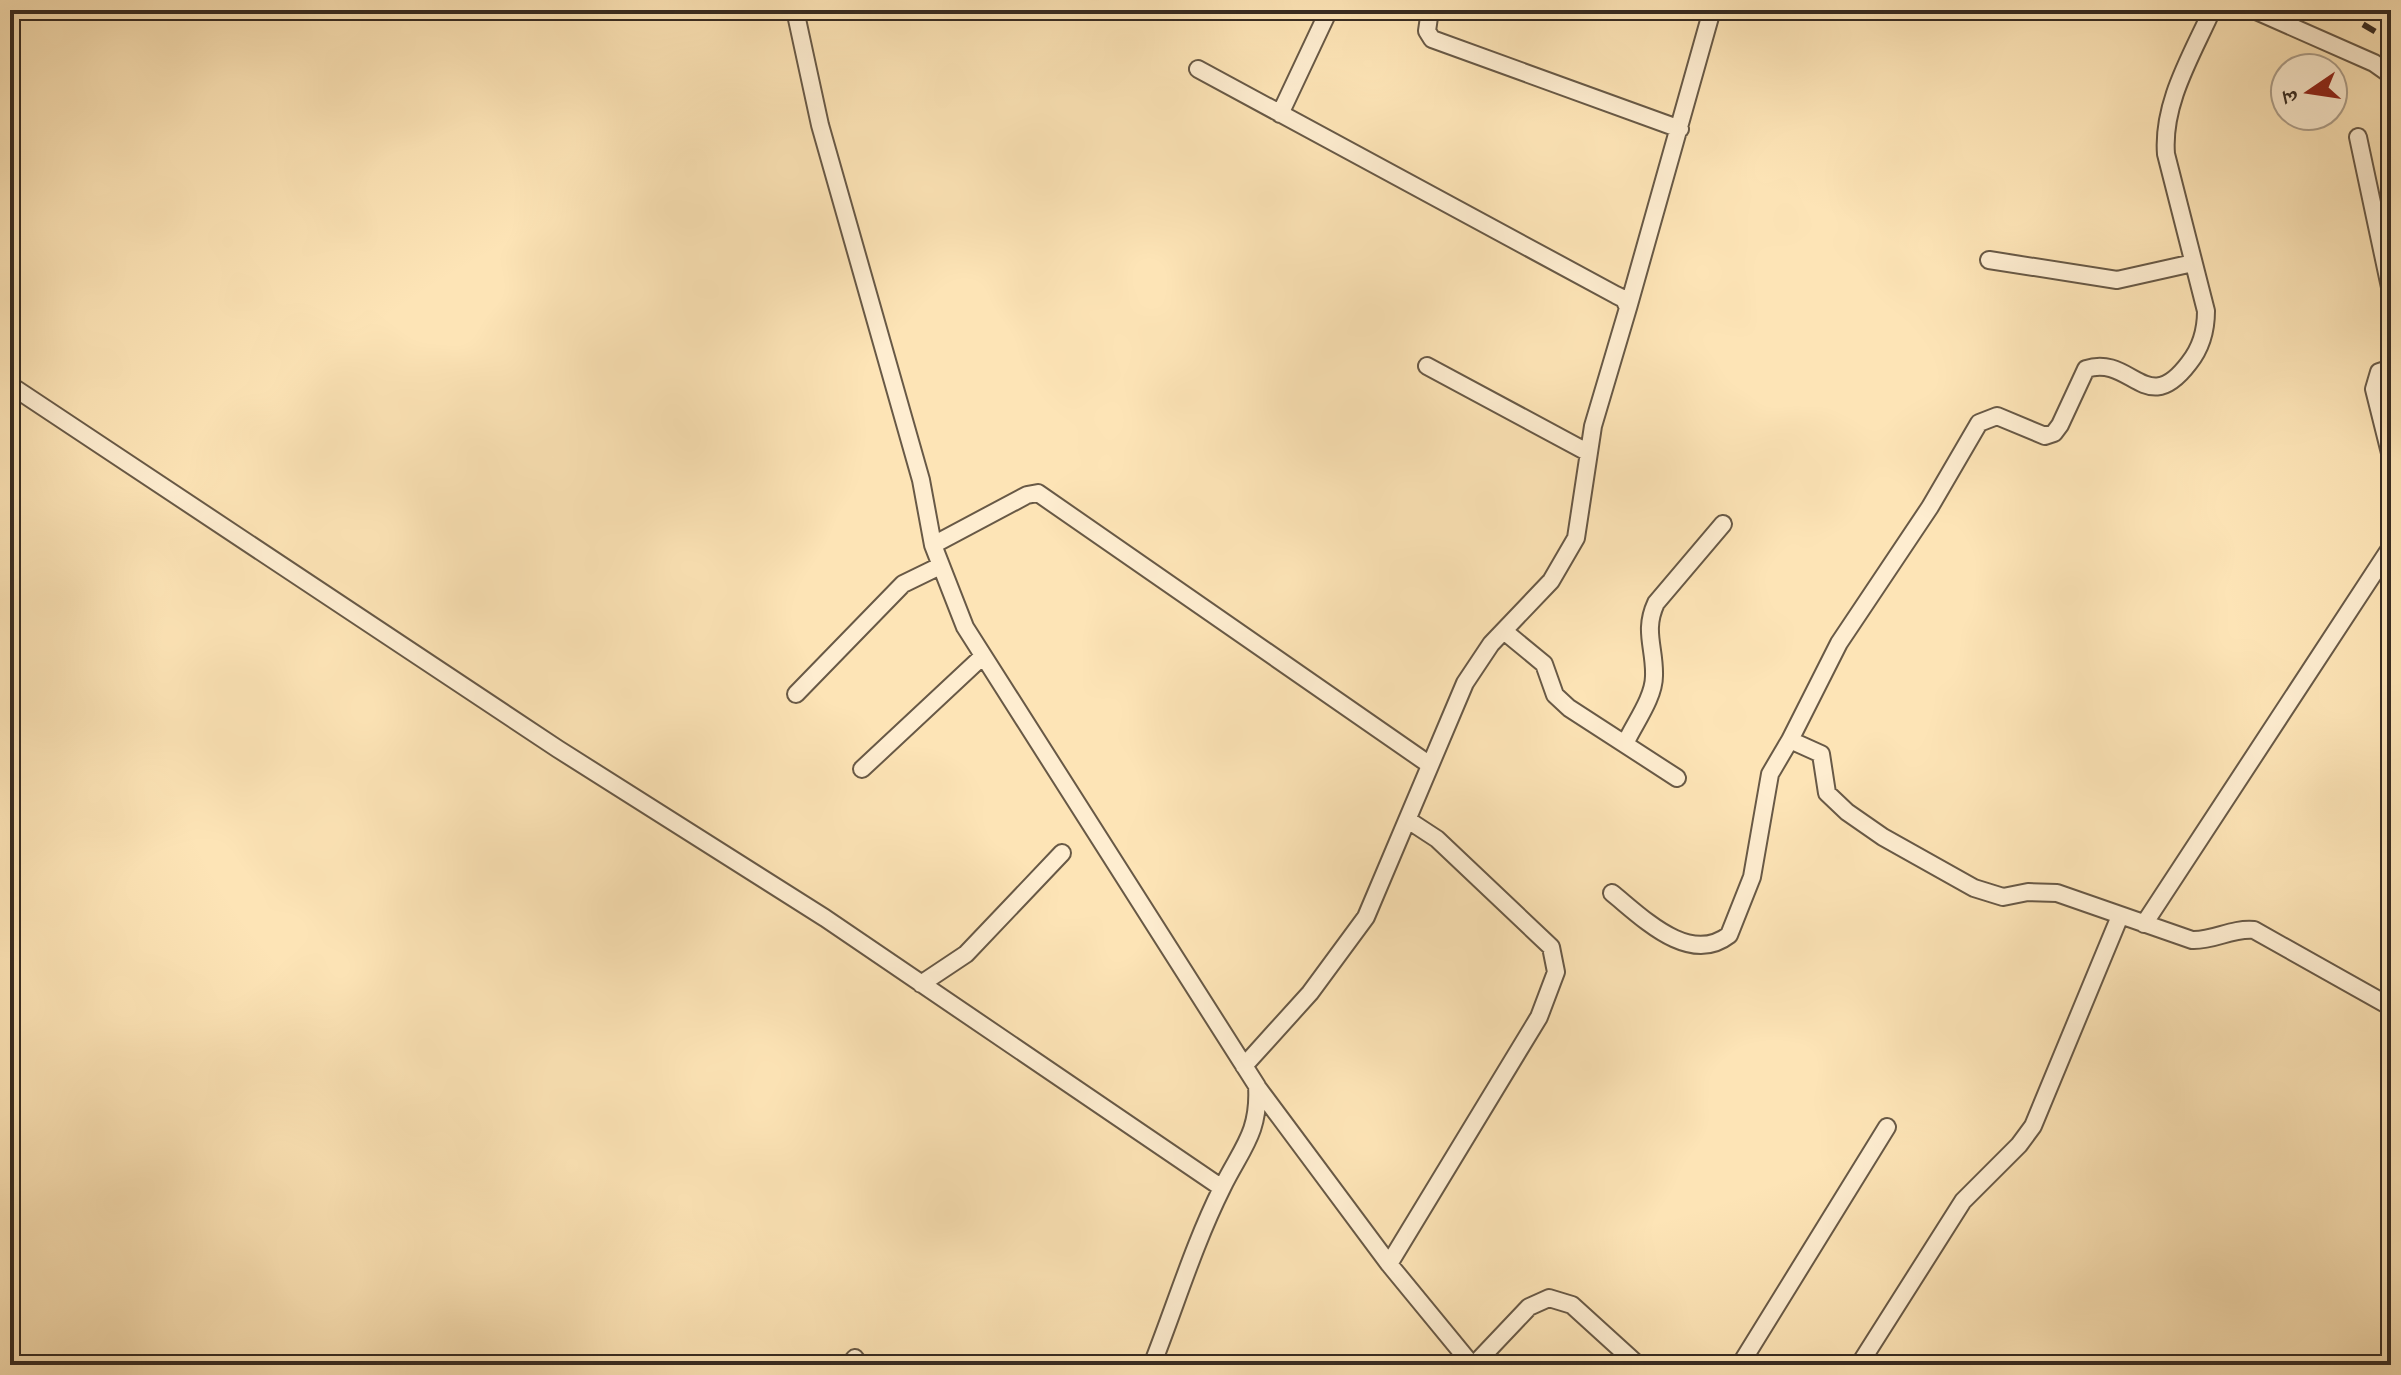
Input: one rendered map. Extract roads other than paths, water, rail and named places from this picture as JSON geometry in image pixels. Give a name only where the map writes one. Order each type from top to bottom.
[{"type":"street","points":[[795,10],[820,125],[921,480],[933,545],[965,627],[983,656],[1257,1086],[1389,1264],[1473,1365],[1529,1307],[1549,1298],[1572,1305],[1638,1365]]},
{"type":"street","points":[[1280,114],[1329,10]]},
{"type":"street","points":[[1430,10],[1427,31],[1432,39],[1680,129]]},
{"type":"street","points":[[1244,1066],[1342,953],[1382,885],[1465,683],[1504,631],[1551,581],[1576,538],[1587,452],[1712,10]]},
{"type":"street","points":[[1612,893],[1658,930],[1691,944],[1706,946],[1729,935],[1752,877],[1770,774],[1839,643],[1930,507],[1979,423],[1997,416],[2036,435],[2054,433],[2086,369],[2096,366],[2153,388],[2163,388],[2177,379],[2194,357],[2206,324],[2164,134],[2173,99],[2212,10]]},
{"type":"street","points":[[2254,10],[2374,63],[2391,75]]},
{"type":"street","points":[[1198,69],[1624,299],[1628,308]]},
{"type":"street","points":[[2358,137],[2391,292]]},
{"type":"street","points":[[1989,260],[2117,280],[2193,263]]},
{"type":"street","points":[[1427,366],[1587,452]]},
{"type":"street","points":[[2391,368],[2379,372],[2374,389],[2391,457]]},
{"type":"street","points":[[10,385],[558,749],[825,918],[1222,1188]]},
{"type":"street","points":[[933,545],[1027,495],[1038,493],[1430,765]]},
{"type":"street","points":[[1625,744],[1653,687],[1647,630],[1650,616],[1656,603],[1723,524]]},
{"type":"street","points":[[2144,924],[2391,547]]},
{"type":"street","points":[[796,694],[903,584],[940,566]]},
{"type":"street","points":[[1504,631],[1544,664],[1559,700],[1677,778]]},
{"type":"street","points":[[862,769],[983,656]]},
{"type":"street","points":[[1790,740],[1821,754],[1826,765],[1827,793],[1859,822],[1974,888],[2003,897],[2028,892],[2057,893],[2192,940],[2206,940],[2235,929],[2254,930],[2391,1007]]},
{"type":"street","points":[[1389,1264],[1539,1017],[1551,993],[1556,972],[1551,947],[1437,839],[1408,820]]},
{"type":"street","points":[[921,984],[966,954],[1062,853]]},
{"type":"street","points":[[1859,1365],[1963,1201],[2019,1145],[2033,1126],[2120,916]]},
{"type":"street","points":[[1152,1365],[1222,1188],[1254,1131],[1259,1112],[1257,1086]]},
{"type":"street","points":[[1740,1365],[1887,1127]]},
{"type":"railway","points":[[2339,10],[2391,41]]}]
